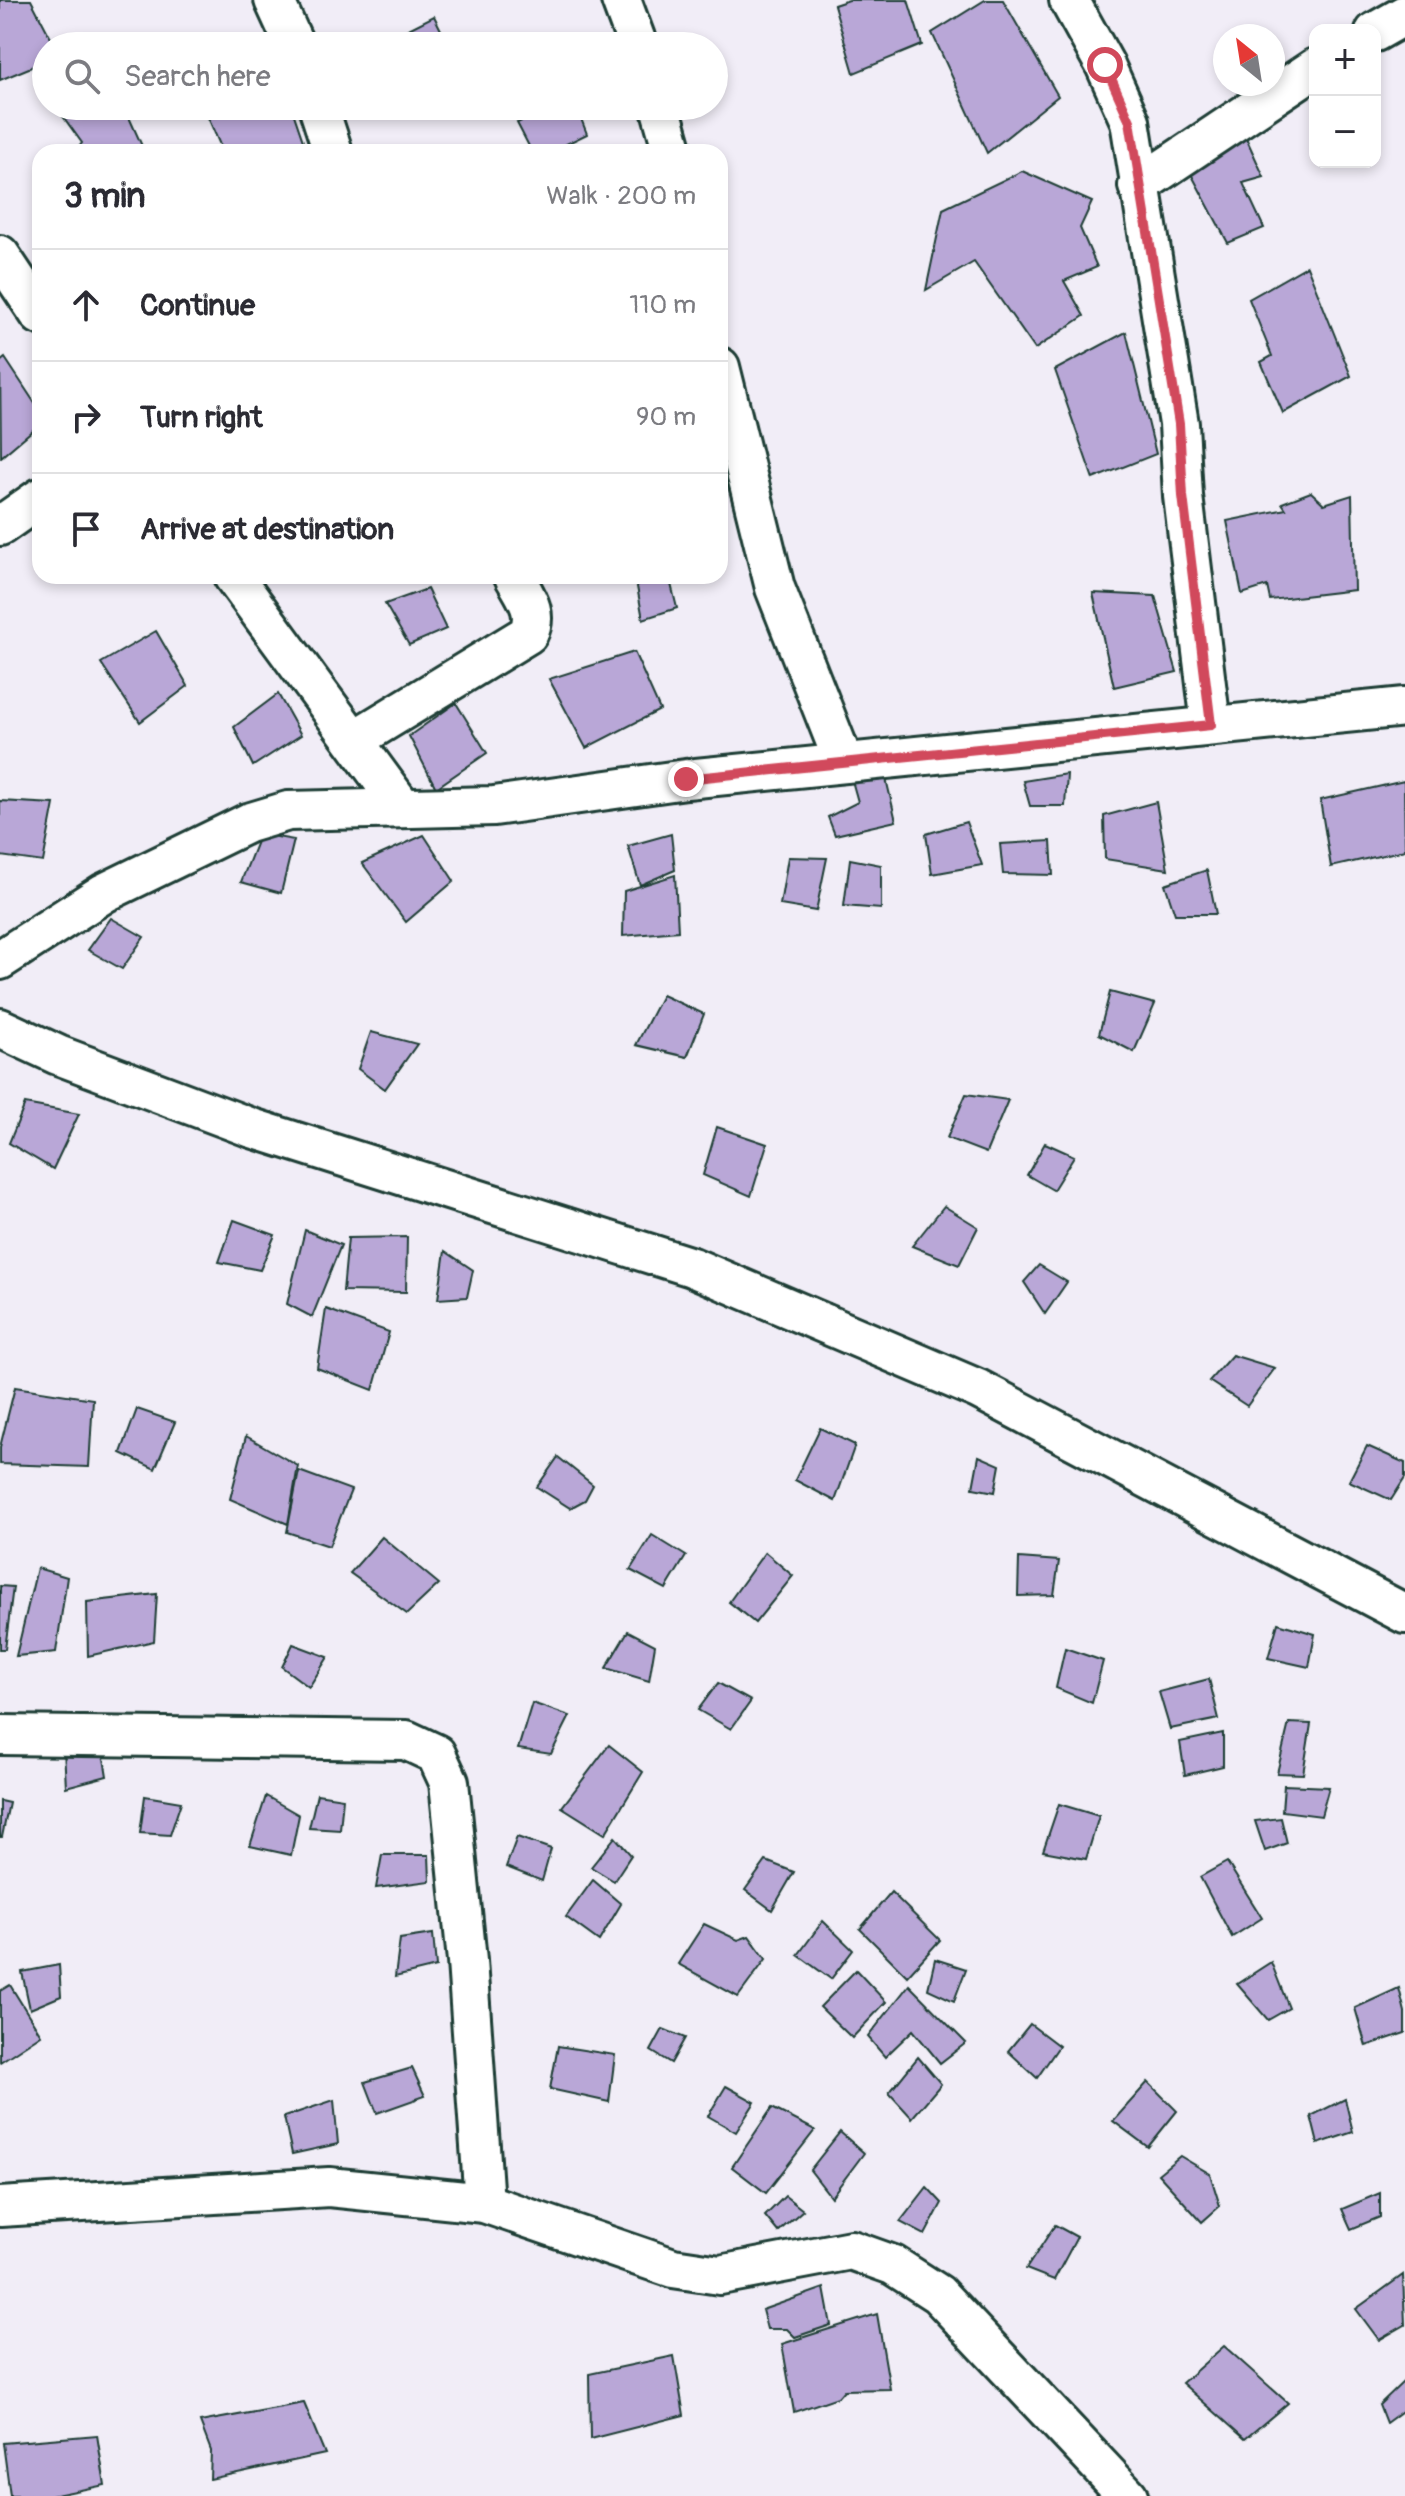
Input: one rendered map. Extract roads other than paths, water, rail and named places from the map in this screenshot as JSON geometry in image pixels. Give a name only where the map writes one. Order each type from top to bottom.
[{"type":"street","points":[[274,0],[289,32]]},
{"type":"street","points":[[621,0],[633,32]]},
{"type":"street","points":[[1069,0],[1105,65],[1130,121],[1138,186],[1179,424],[1183,496],[1211,725]]},
{"type":"street","points":[[1381,29],[1405,15]]},
{"type":"street","points":[[1138,186],[1309,72]]},
{"type":"street","points":[[323,120],[330,144]]},
{"type":"street","points":[[664,120],[671,144]]},
{"type":"street","points":[[0,255],[32,303]]},
{"type":"street","points":[[728,399],[775,588],[844,763]]},
{"type":"street","points":[[0,526],[32,504]]},
{"type":"street","points":[[239,584],[403,808]]},
{"type":"street","points":[[354,740],[528,634],[534,622],[532,609],[518,584]]},
{"type":"street","points":[[0,960],[104,893],[248,823],[288,811],[494,806],[844,763],[1405,707]]},
{"type":"street","points":[[0,1028],[58,1055],[252,1128],[692,1267],[978,1389],[1405,1614]]},
{"type":"street","points":[[0,1735],[406,1740],[436,1754],[449,1782],[467,1961],[484,2203]]},
{"type":"street","points":[[0,2207],[329,2187],[484,2203],[673,2268],[720,2275],[851,2250],[893,2265],[938,2294],[1128,2496]]}]
